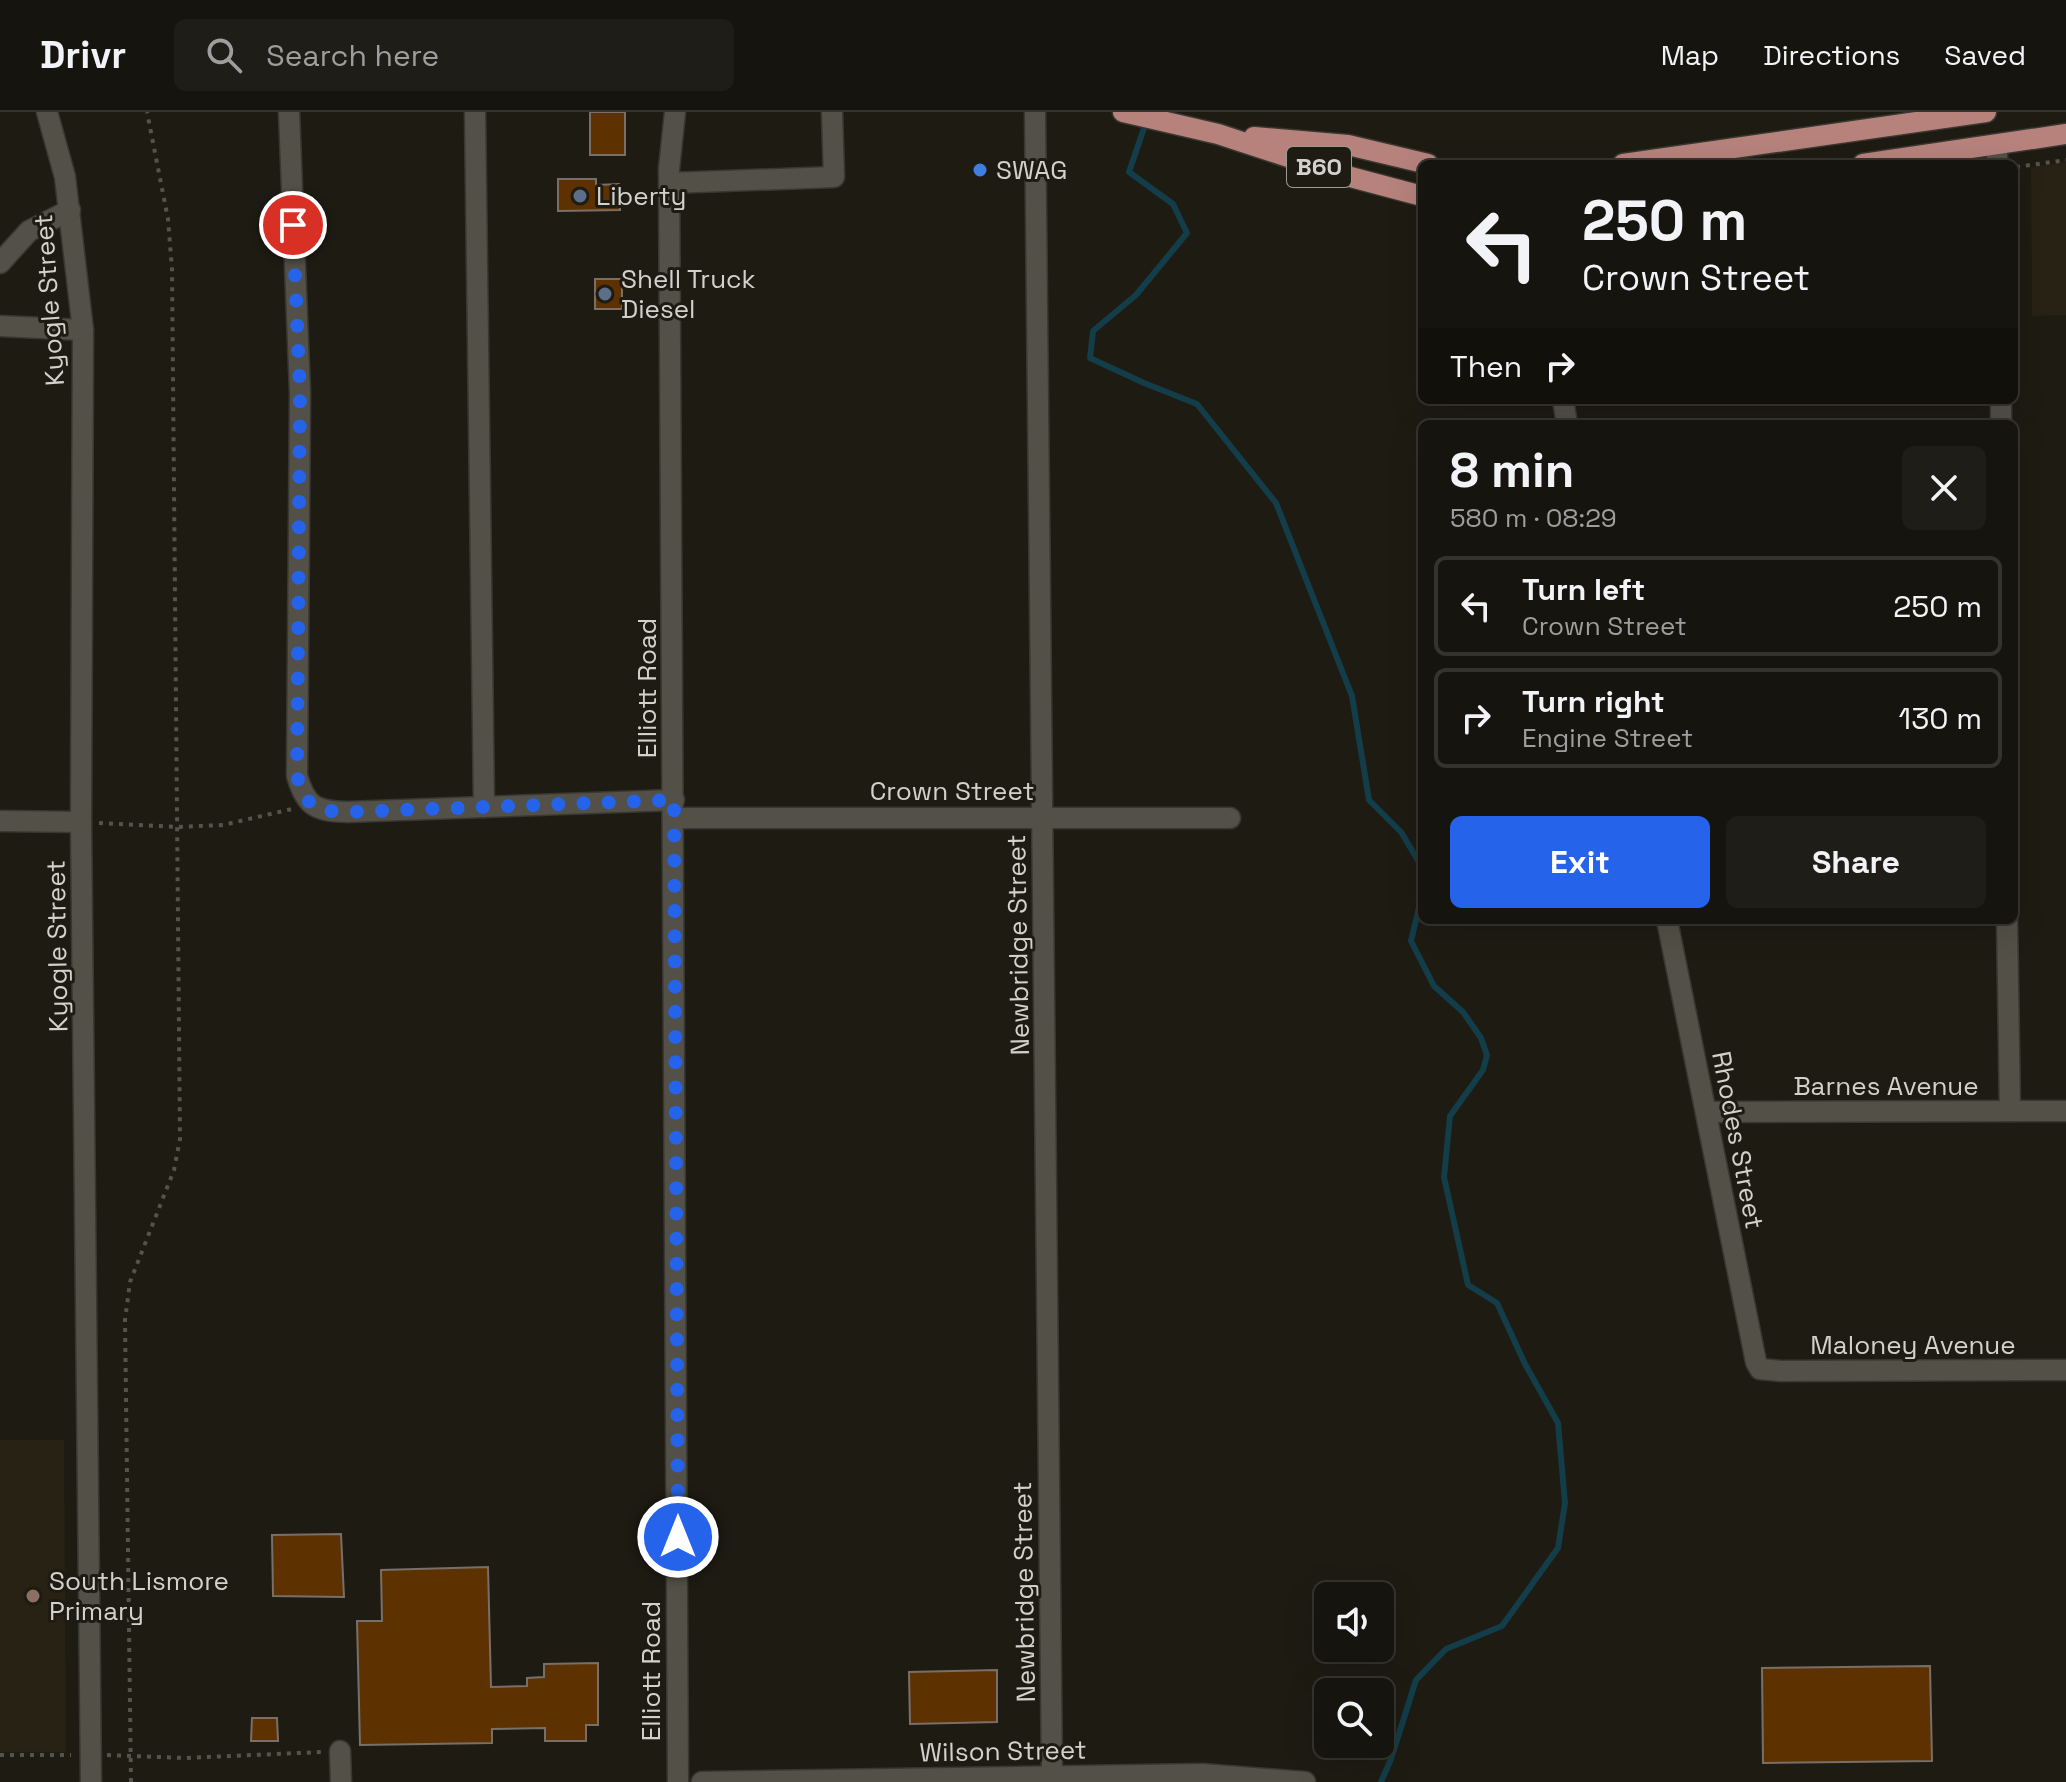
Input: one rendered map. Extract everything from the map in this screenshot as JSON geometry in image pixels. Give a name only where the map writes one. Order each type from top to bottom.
[{"type":"main road","name":"B60","points":[[1123,112],[1218,134],[1343,175],[1418,195]]},
{"type":"main road","points":[[1651,160],[1986,112]]},
{"type":"main road","name":"B60","points":[[1218,134],[1348,145],[1418,162]]},
{"type":"main road","points":[[1917,160],[1997,154],[2066,134]]},
{"type":"street","name":"Kyogle Street","points":[[47,112],[65,177],[83,330],[81,822],[91,1782]]},
{"type":"street","points":[[289,112],[300,393],[297,776],[310,805]]},
{"type":"street","points":[[475,112],[484,807]]},
{"type":"street","name":"Elliott Road","points":[[662,112],[670,176]]},
{"type":"street","name":"Elliott Road","points":[[675,112],[670,176],[678,1782]]},
{"type":"street","points":[[670,176],[834,177],[832,112]]},
{"type":"street","name":"Newbridge Street","points":[[1035,112],[1052,1777]]},
{"type":"street","points":[[0,263],[29,231],[70,210]]},
{"type":"street","points":[[0,326],[83,330]]},
{"type":"street","name":"Crown Street","points":[[310,805],[325,811],[347,812],[484,807],[1230,818]]},
{"type":"street","points":[[0,821],[81,822]]},
{"type":"street","name":"Rhodes Street","points":[[1668,924],[1756,1362],[1760,1369]]},
{"type":"street","points":[[2007,924],[2010,1111]]},
{"type":"street","name":"Barnes Avenue","points":[[1706,1112],[2066,1111]]},
{"type":"street","name":"Maloney Avenue","points":[[1760,1369],[2066,1370]]},
{"type":"street","points":[[340,1751],[341,1782]]},
{"type":"street","name":"Wilson Street","points":[[702,1782],[1202,1774],[1305,1782]]},
{"type":"path","points":[[131,1782],[125,1320],[130,1282],[174,1170],[180,1139],[172,269],[168,219],[147,112]]},
{"type":"path","points":[[2020,167],[2066,160]]},
{"type":"path","points":[[81,822],[177,827],[223,825],[310,805]]},
{"type":"path","points":[[104,1754],[185,1758],[340,1751]]},
{"type":"path","points":[[0,1755],[71,1755]]},
{"type":"shaded area","points":[[2066,162],[2066,315],[2032,316],[2031,167]]},
{"type":"shaded area","name":"South Lismore Primary","points":[[0,1440],[64,1440],[66,1752],[0,1752]]},
{"type":"building","points":[[590,112],[625,112],[625,155],[590,155]]},
{"type":"building","points":[[558,179],[596,179],[596,185],[619,184],[620,210],[558,211]]},
{"type":"building","points":[[595,279],[622,279],[622,309],[595,309]]},
{"type":"building","points":[[341,1534],[344,1597],[273,1596],[272,1535]]},
{"type":"building","points":[[488,1567],[491,1687],[527,1686],[527,1678],[544,1677],[544,1664],[598,1663],[598,1725],[586,1725],[586,1741],[545,1741],[545,1728],[492,1729],[492,1743],[360,1745],[357,1621],[382,1621],[381,1570]]},
{"type":"building","points":[[1930,1666],[1932,1761],[1763,1763],[1762,1668]]},
{"type":"building","points":[[997,1670],[997,1722],[910,1724],[909,1672]]},
{"type":"building","points":[[252,1718],[277,1718],[278,1741],[251,1741]]},
{"type":"waterway","points":[[1146,122],[1129,172],[1173,204],[1187,233],[1136,295],[1093,331],[1090,358],[1197,404],[1276,503],[1352,696],[1369,800],[1401,832],[1418,860]]},
{"type":"waterway","points":[[1381,1782],[1416,1680],[1446,1649],[1502,1626],[1558,1548],[1565,1503],[1558,1423],[1525,1364],[1497,1303],[1468,1285],[1444,1177],[1450,1116],[1483,1070],[1487,1055],[1481,1038],[1463,1012],[1434,986],[1411,941],[1418,912]]},
{"type":"place","name":"SWAG","points":[[980,170]]},
{"type":"place","name":"Liberty","points":[[580,196]]},
{"type":"place","name":"Shell Truck Diesel","points":[[605,294]]},
{"type":"place","name":"South Lismore Primary","points":[[33,1596]]},
{"type":"route","points":[[293,225],[300,393],[297,776],[304,796],[310,805],[325,811],[347,812],[674,800],[678,1537]]}]
